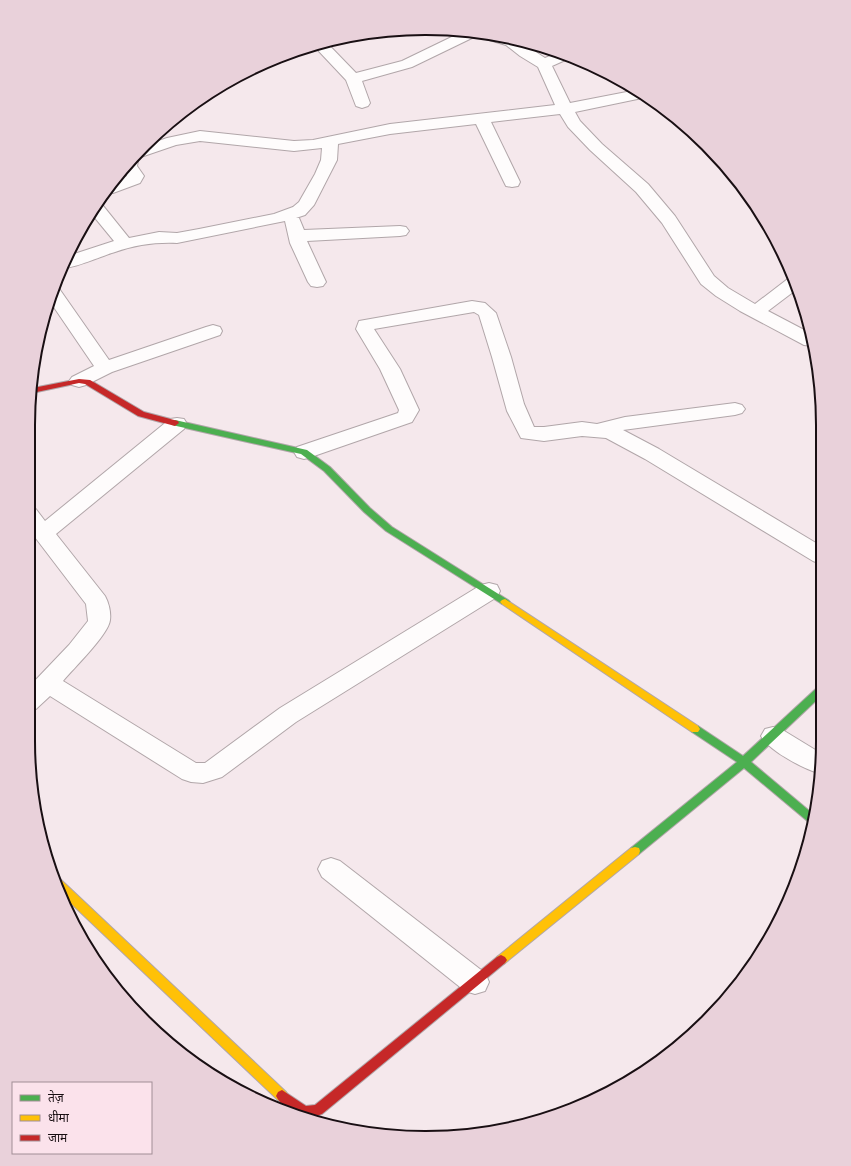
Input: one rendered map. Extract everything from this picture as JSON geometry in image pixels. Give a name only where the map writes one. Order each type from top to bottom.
[{"type":"street","points":[[353,79],[408,64],[463,37]]},
{"type":"street","points":[[518,46],[524,53],[544,64],[565,109],[574,124],[596,147],[642,188],[669,220],[707,280],[722,292],[806,338]]},
{"type":"street","points":[[324,48],[353,79],[362,103]]},
{"type":"street","points":[[544,64],[558,58]]},
{"type":"street","points":[[149,149],[168,143],[200,136],[294,146],[313,146],[342,138],[390,129],[565,109],[634,96]]},
{"type":"street","points":[[481,119],[512,182]]},
{"type":"street","points":[[72,261],[125,244],[159,237],[176,238],[199,234],[290,215],[299,211],[306,205],[323,174],[329,160],[330,142]]},
{"type":"street","points":[[119,185],[134,179],[136,176],[132,169]]},
{"type":"street","points":[[99,212],[125,244]]},
{"type":"street","points":[[290,215],[297,236],[317,282]]},
{"type":"street","points":[[297,236],[400,231]]},
{"type":"street","points":[[756,312],[790,286]]},
{"type":"street","points":[[57,298],[106,368]]},
{"type":"street","points":[[304,452],[405,417],[409,410],[390,369],[365,329],[366,325],[472,306],[479,307],[487,313],[506,371],[514,405],[522,424],[528,433],[544,434],[582,429],[610,432],[652,454],[816,553]]},
{"type":"street","points":[[37,390],[79,381],[106,368],[213,331]]},
{"type":"street","points":[[79,381],[92,385],[141,414],[177,424],[304,452],[317,460],[373,517],[389,529],[489,591],[744,762],[808,817]]},
{"type":"street","points":[[598,431],[625,424],[735,409]]},
{"type":"street","points":[[44,533],[177,424]]},
{"type":"street","points":[[35,522],[97,602],[99,621],[92,633],[77,651],[35,696]]},
{"type":"street","points":[[48,683],[190,772],[203,773],[214,770],[288,715],[489,591]]},
{"type":"street","points":[[306,1112],[318,1110],[475,982],[744,762],[816,695]]},
{"type":"street","points":[[773,736],[815,762]]},
{"type":"street","points":[[332,869],[475,982]]},
{"type":"street","points":[[65,891],[289,1103],[304,1111]]},
{"type":"traffic: fast","points":[[175,423],[304,452],[327,469],[367,510],[389,529],[505,602]]},
{"type":"traffic: fast","points":[[635,851],[744,762],[816,695]]},
{"type":"traffic: fast","points":[[695,729],[744,762],[808,817]]},
{"type":"traffic: slow","points":[[505,602],[695,729]]},
{"type":"traffic: slow","points":[[501,960],[635,851]]},
{"type":"traffic: slow","points":[[65,891],[282,1096]]},
{"type":"traffic: jam","points":[[37,390],[79,381],[87,382],[141,414],[175,423]]},
{"type":"traffic: jam","points":[[306,1112],[318,1110],[501,960]]},
{"type":"traffic: jam","points":[[282,1096],[289,1103],[304,1111]]}]
